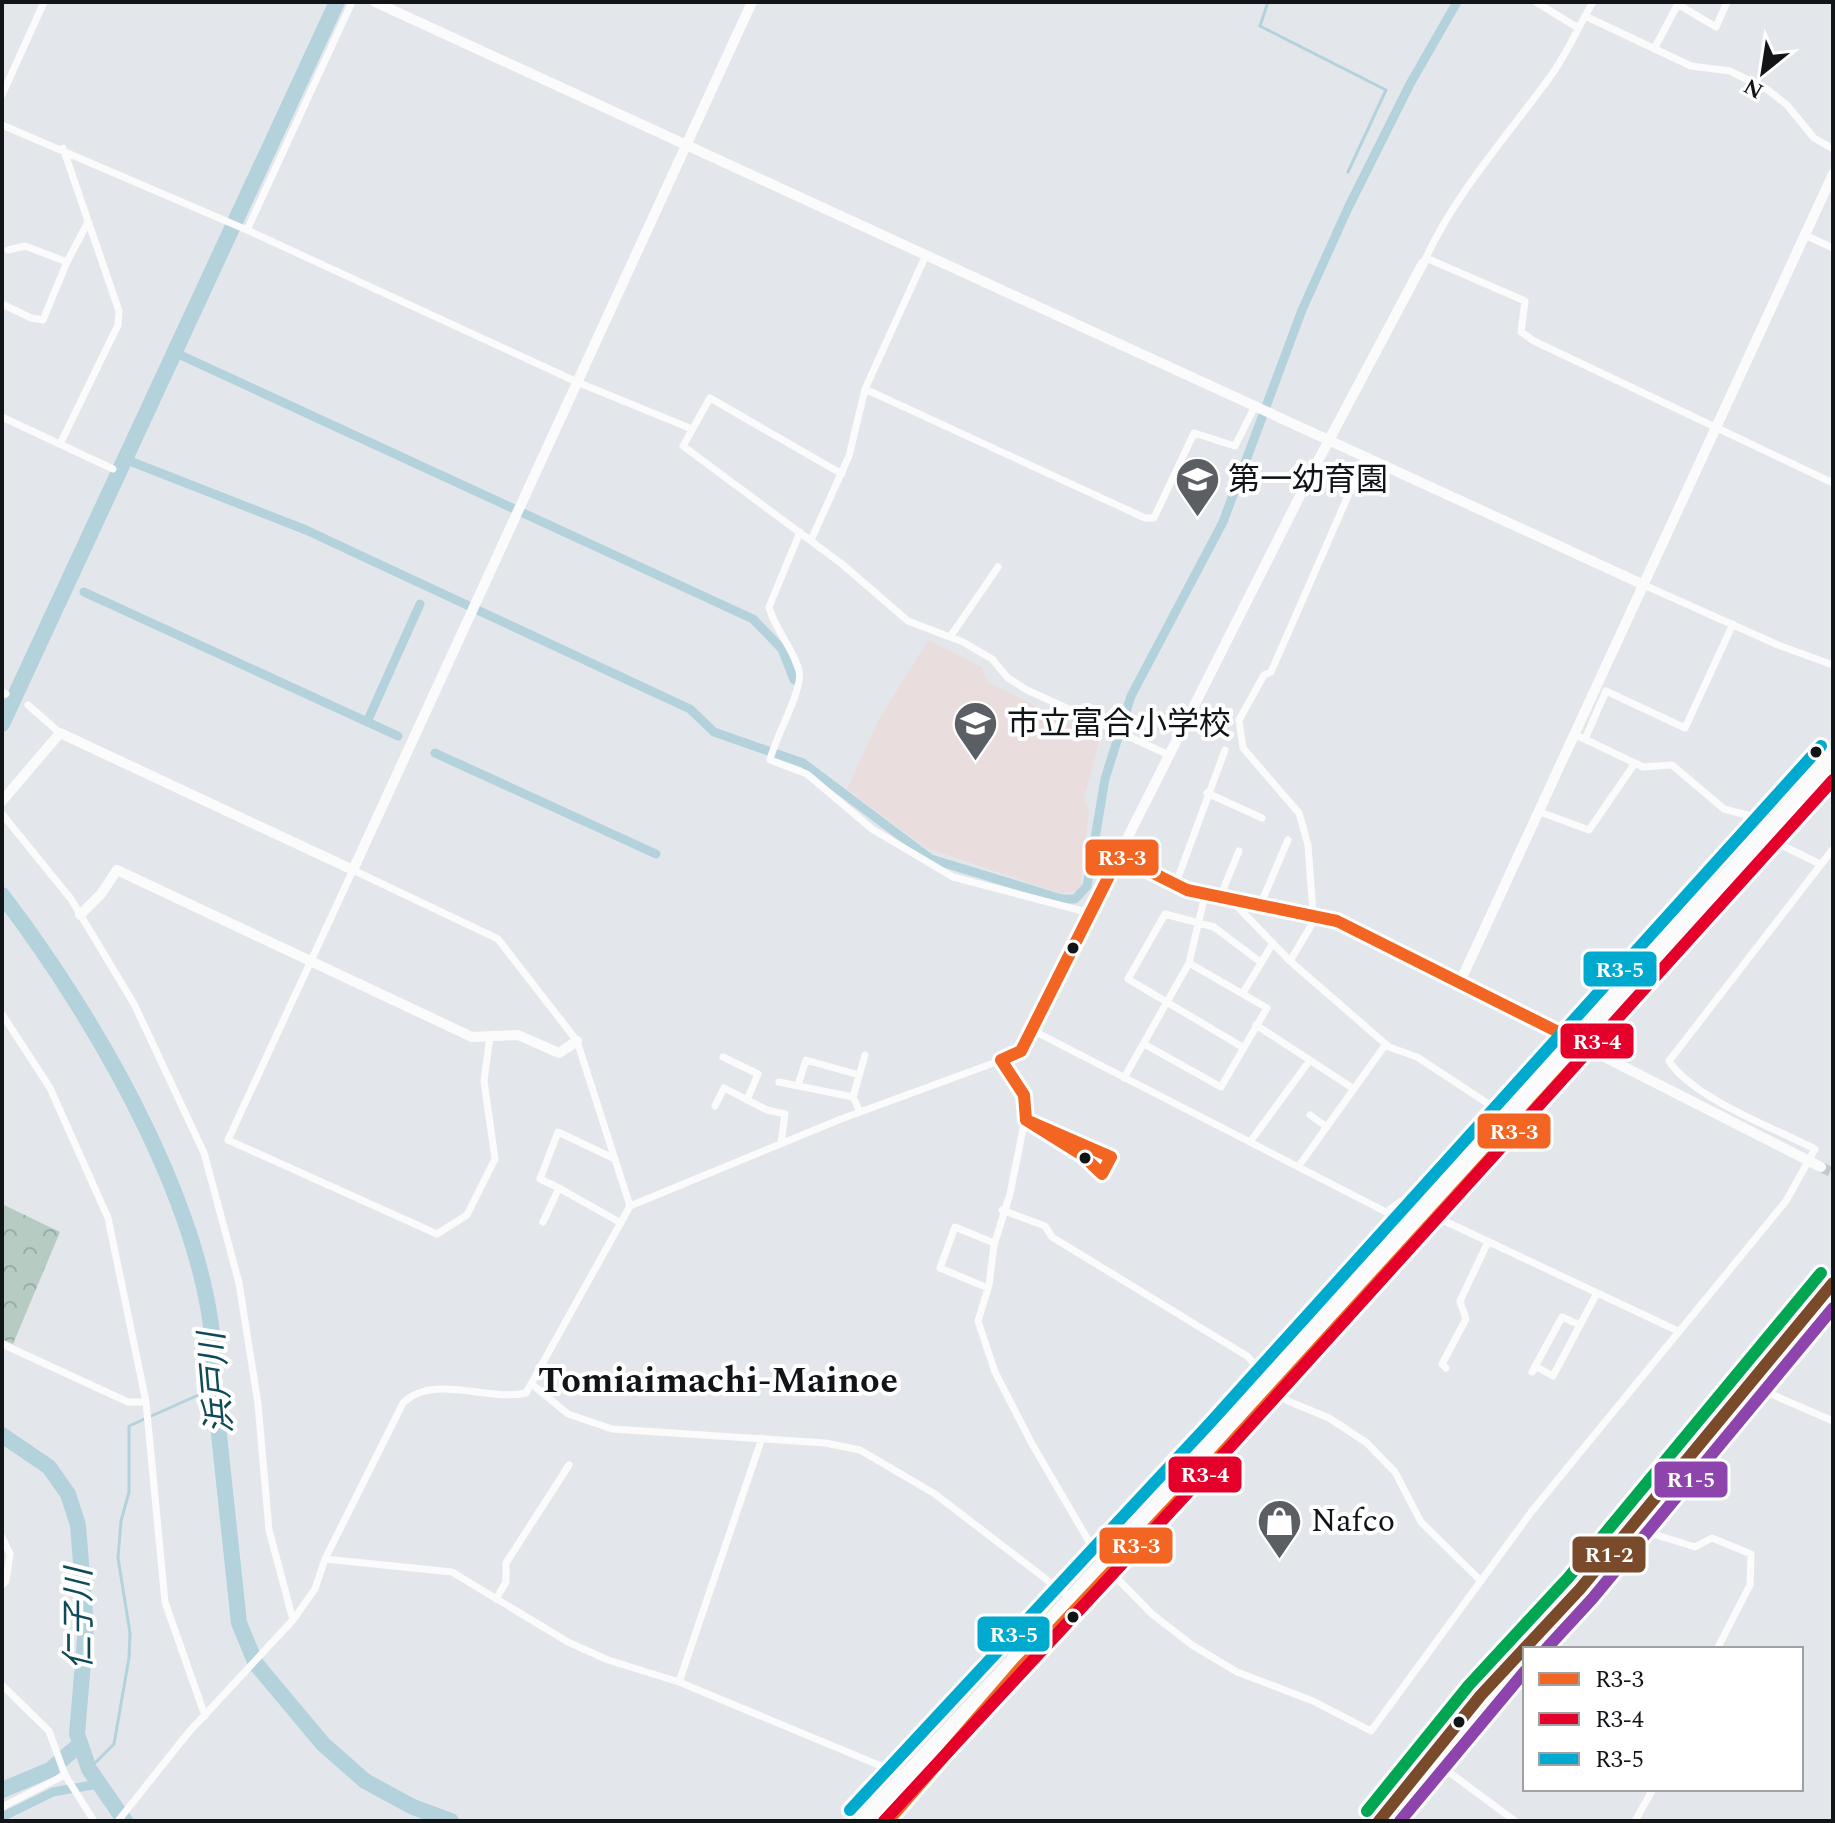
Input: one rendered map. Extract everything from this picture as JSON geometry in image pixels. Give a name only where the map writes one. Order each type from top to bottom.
[{"type":"highway","points":[[888,1821],[1106,1567],[1514,1122],[1590,1048],[1772,838],[1833,756]]},
{"type":"highway","points":[[1514,1122],[1575,1042],[1833,779]]},
{"type":"highway","points":[[862,1821],[1068,1596],[1106,1567]]},
{"type":"street","points":[[2,95],[44,2]]},
{"type":"street","points":[[244,229],[352,2]]},
{"type":"street","points":[[375,2],[1644,585],[1833,665]]},
{"type":"street","points":[[490,1036],[484,1081],[495,1159],[467,1215],[437,1234],[228,1140],[752,2]]},
{"type":"street","points":[[1536,2],[1578,28]]},
{"type":"street","points":[[118,1821],[205,1716],[293,1620],[315,1589],[325,1559],[383,1438],[411,1395],[443,1390],[512,1397],[526,1393],[534,1386],[630,1206],[781,1143],[1021,1051],[1329,441],[1425,261],[1428,248],[1551,75],[1593,2]]},
{"type":"street","points":[[1654,49],[1679,4],[1716,27],[1727,2]]},
{"type":"street","points":[[1585,16],[1691,66],[1730,71],[1768,90],[1787,105],[1814,138],[1833,149]]},
{"type":"street","points":[[2,125],[63,148],[577,382],[692,429]]},
{"type":"street","points":[[61,442],[118,325],[119,311],[63,148]]},
{"type":"street","points":[[1581,737],[1644,585],[1833,174]]},
{"type":"street","points":[[2,304],[31,318],[43,320],[88,222]]},
{"type":"street","points":[[1801,243],[1833,248]]},
{"type":"street","points":[[8,250],[25,246],[67,262]]},
{"type":"street","points":[[811,540],[842,474],[865,389],[926,255]]},
{"type":"street","points":[[1425,261],[1525,301],[1521,332],[1534,341],[1833,483]]},
{"type":"street","points":[[865,389],[1145,518],[1154,518],[1194,433],[1235,446],[1256,407]]},
{"type":"street","points":[[842,474],[710,398],[683,446],[811,540],[908,621],[950,637],[992,659],[1008,678],[1027,690],[1169,755]]},
{"type":"street","points":[[2,417],[113,469]]},
{"type":"street","points":[[1290,961],[1316,914],[1308,845],[1299,813],[1243,748],[1239,720],[1264,675],[1271,672],[1320,567],[1325,545],[1365,457]]},
{"type":"street","points":[[800,532],[769,607],[799,669],[800,681],[770,760],[807,774],[872,829],[953,877],[1090,913]]},
{"type":"street","points":[[950,637],[998,567]]},
{"type":"street","points":[[1460,982],[1540,812],[1606,691],[1685,728],[1733,624]]},
{"type":"street","points":[[28,705],[60,733],[498,939],[577,1041],[630,1206]]},
{"type":"street","points":[[2,801],[60,733]]},
{"type":"street","points":[[1581,737],[1635,763],[1652,768],[1672,765],[1719,806],[1747,815],[1772,838],[1820,864]]},
{"type":"street","points":[[1175,886],[1193,844],[1207,793],[1225,750]]},
{"type":"street","points":[[1540,812],[1589,830],[1635,763]]},
{"type":"street","points":[[1207,793],[1262,818]]},
{"type":"street","points":[[2,814],[80,915],[134,1004],[204,1153],[239,1283],[258,1404],[269,1530],[293,1620]]},
{"type":"street","points":[[1261,903],[1288,840]]},
{"type":"street","points":[[1001,1060],[1024,1095],[1027,1109],[1010,1194],[1002,1210],[988,1288],[978,1321],[995,1372],[1032,1444],[1106,1567],[1152,1614],[1192,1645],[1237,1672],[1313,1701],[1371,1731],[1532,1511],[1786,1201],[1815,1149],[1709,1094],[1677,1073],[1669,1061],[1833,849]]},
{"type":"street","points":[[1225,898],[1239,851]]},
{"type":"street","points":[[1119,856],[1175,886],[1205,895],[1316,914],[1460,982],[1821,1167]]},
{"type":"street","points":[[80,915],[101,894],[117,870],[472,1037],[518,1035],[559,1053],[577,1041]]},
{"type":"street","points":[[1124,1078],[1189,963],[1205,895]]},
{"type":"street","points":[[1225,898],[1290,961],[1386,1044],[1417,1057],[1514,1122]]},
{"type":"street","points":[[1244,1048],[1128,979],[1165,914],[1214,927],[1259,961]]},
{"type":"street","points":[[1243,993],[1259,961],[1273,943]]},
{"type":"street","points":[[1144,1044],[1221,1087],[1267,1008],[1189,963]]},
{"type":"street","points":[[2,1014],[50,1088],[108,1218],[146,1402],[165,1602],[205,1716]]},
{"type":"street","points":[[1256,1025],[1354,1089]]},
{"type":"street","points":[[1030,1029],[1386,1212],[1401,1201],[1678,1331]]},
{"type":"street","points":[[1298,1167],[1386,1044]]},
{"type":"street","points":[[860,1112],[853,1097],[865,1055]]},
{"type":"street","points":[[723,1057],[758,1074],[747,1100]]},
{"type":"street","points":[[798,1085],[806,1058],[859,1075]]},
{"type":"street","points":[[1250,1142],[1310,1060]]},
{"type":"street","points":[[779,1082],[853,1097]]},
{"type":"street","points":[[715,1106],[724,1088],[785,1114],[781,1143]]},
{"type":"street","points":[[1310,1115],[1327,1127]]},
{"type":"street","points":[[615,1159],[558,1132],[540,1179],[621,1223]]},
{"type":"street","points":[[543,1222],[559,1188]]},
{"type":"street","points":[[1002,1210],[1045,1226],[1052,1237],[1247,1356],[1288,1401],[1329,1418],[1381,1455],[1412,1501],[1421,1522],[1481,1581]]},
{"type":"street","points":[[988,1288],[940,1268],[955,1227],[994,1243]]},
{"type":"street","points":[[1446,1368],[1442,1364],[1466,1319],[1460,1301],[1488,1242]]},
{"type":"street","points":[[1527,1647],[1631,1527],[1833,1283]]},
{"type":"street","points":[[1580,1325],[1562,1317],[1532,1372],[1537,1367],[1553,1376],[1597,1293]]},
{"type":"street","points":[[2,1344],[128,1402],[146,1402]]},
{"type":"street","points":[[1748,1384],[1833,1421]]},
{"type":"street","points":[[534,1386],[568,1414],[612,1429],[762,1438],[860,1450],[890,1464],[935,1494],[1068,1596]]},
{"type":"street","points":[[679,1682],[762,1438]]},
{"type":"street","points":[[496,1599],[506,1582],[506,1563],[569,1465]]},
{"type":"street","points":[[1631,1527],[1695,1547],[1712,1538],[1718,1539],[1751,1554],[1750,1585],[1718,1647]]},
{"type":"street","points":[[2,1537],[10,1554],[6,1581],[2,1585]]},
{"type":"street","points":[[325,1559],[452,1572],[570,1643],[608,1660],[679,1682],[921,1784]]},
{"type":"street","points":[[1385,1819],[1430,1758],[1523,1651]]},
{"type":"street","points":[[2,1685],[49,1731],[65,1775],[94,1821]]},
{"type":"street","points":[[1430,1758],[1515,1821]]},
{"type":"street","points":[[2,1807],[65,1775]]},
{"type":"street","points":[[1635,1821],[1652,1791]]},
{"type":"shaded area","name":"市立富合小学校","points":[[928,640],[982,667],[987,682],[1100,738],[1084,799],[1089,812],[1080,890],[1063,894],[926,848],[847,789],[879,719]]},
{"type":"green space","points":[[2,1204],[60,1232],[13,1344],[2,1339]]},
{"type":"waterway","points":[[2,724],[337,2]]},
{"type":"waterway","points":[[1268,2],[1260,26],[1386,90],[1348,172]]},
{"type":"waterway","points":[[127,460],[306,530],[690,709],[714,732],[803,763],[931,859],[1062,899],[1075,899],[1087,886],[1105,779],[1131,696],[1223,522],[1302,310],[1348,208],[1410,84],[1457,2]]},
{"type":"waterway","points":[[176,353],[753,619],[782,649],[794,680]]},
{"type":"waterway","points":[[84,592],[398,736]]},
{"type":"waterway","points":[[367,722],[420,604]]},
{"type":"waterway","points":[[435,753],[656,854]]},
{"type":"waterway","name":"浜戸川","points":[[2,895],[76,1002],[112,1063],[146,1128],[175,1195],[197,1262],[211,1326],[214,1388],[239,1623],[256,1664],[323,1744],[365,1781],[413,1807],[451,1821]]},
{"type":"waterway","points":[[89,1769],[114,1744],[129,1658],[130,1633],[118,1558],[121,1521],[129,1492],[129,1426],[214,1388]]},
{"type":"waterway","name":"仁子川","points":[[2,1435],[49,1467],[68,1494],[78,1525],[86,1627],[77,1734],[89,1769],[125,1821]]},
{"type":"waterway","points":[[2,1790],[50,1770],[79,1745]]},
{"type":"waterway","points":[[2,1817],[53,1792],[98,1784]]},
{"type":"tunnel","points":[[1821,1167],[1833,1173]]},
{"type":"transit line","name":"R3-5","points":[[850,1810],[1210,1423],[1821,746]]},
{"type":"transit line","name":"R3-4","points":[[884,1821],[1233,1444],[1833,780]]},
{"type":"transit line","name":"R3-3","points":[[888,1821],[1023,1665],[1201,1476],[1590,1048],[1337,921],[1187,890],[1119,856],[1021,1051],[1001,1060],[1024,1095],[1026,1120]]},
{"type":"transit line","name":"R3-3","points":[[1026,1120],[1111,1157],[1102,1174],[1082,1155],[1026,1120]]},
{"type":"transit line","points":[[1367,1811],[1469,1685],[1568,1578],[1821,1273]]},
{"type":"transit line","name":"R1-2","points":[[1526,1647],[1580,1589],[1833,1283]]},
{"type":"transit line","name":"R1-5","points":[[1548,1647],[1592,1599],[1833,1308]]},
{"type":"transit line","name":"R1-2","points":[[1379,1821],[1481,1695],[1523,1650]]},
{"type":"transit line","name":"R1-5","points":[[1400,1821],[1523,1673]]},
{"type":"place","name":"第一幼育園","points":[[1197,519]]},
{"type":"place","name":"市立富合小学校","points":[[976,763]]},
{"type":"place","name":"Nafco","points":[[1280,1560]]},
{"type":"district","name":"Tomiaimachi-Mainoe","points":[[718,1381]]}]
